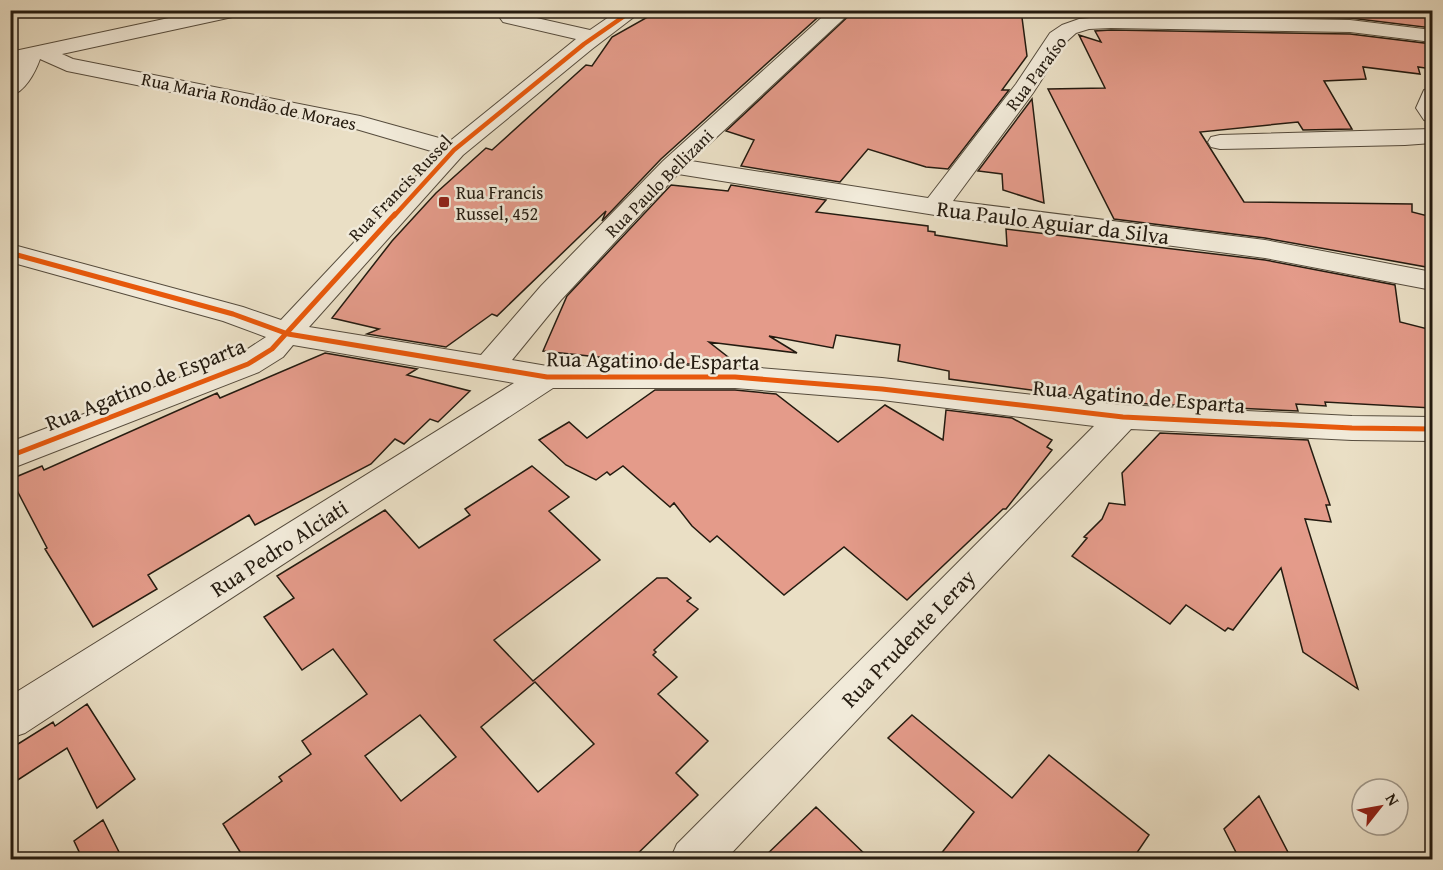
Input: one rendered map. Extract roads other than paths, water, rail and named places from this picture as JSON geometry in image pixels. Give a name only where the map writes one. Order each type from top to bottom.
[{"type":"street","points":[[10,89],[25,70],[29,55],[117,27],[237,10]]},
{"type":"street","name":"Rua Francis Russel","points":[[288,334],[333,281],[454,150],[594,37],[633,10]]},
{"type":"street","name":"Rua Paulo Bellizani","points":[[488,368],[551,293],[672,166],[843,10]]},
{"type":"street","points":[[510,18],[594,37]]},
{"type":"street","name":"Rua Paraíso","points":[[935,207],[1025,88],[1058,38],[1077,26],[1111,22],[1350,26],[1432,36]]},
{"type":"street","name":"Rua Maria Rondão de Moraes","points":[[29,55],[50,57],[67,64],[360,123],[454,150]]},
{"type":"street","points":[[1432,95],[1428,108],[1432,115]]},
{"type":"street","points":[[1220,142],[1432,136]]},
{"type":"street","name":"Rua Paulo Aguiar da Silva","points":[[672,166],[935,207],[1265,249],[1432,281]]},
{"type":"street","points":[[10,253],[232,314],[288,334]]},
{"type":"street","name":"Rua Agatino de Esparta","points":[[10,456],[248,364],[272,349],[288,334],[547,377],[735,377],[882,389],[1123,417],[1352,428],[1432,429]]},
{"type":"street","name":"Rua Pedro Alciati","points":[[10,719],[547,377]]},
{"type":"street","name":"Rua Prudente Leray","points":[[693,860],[1123,417]]},
{"type":"place","name":"Rua Francis Russel, 452","points":[[444,202]]}]
